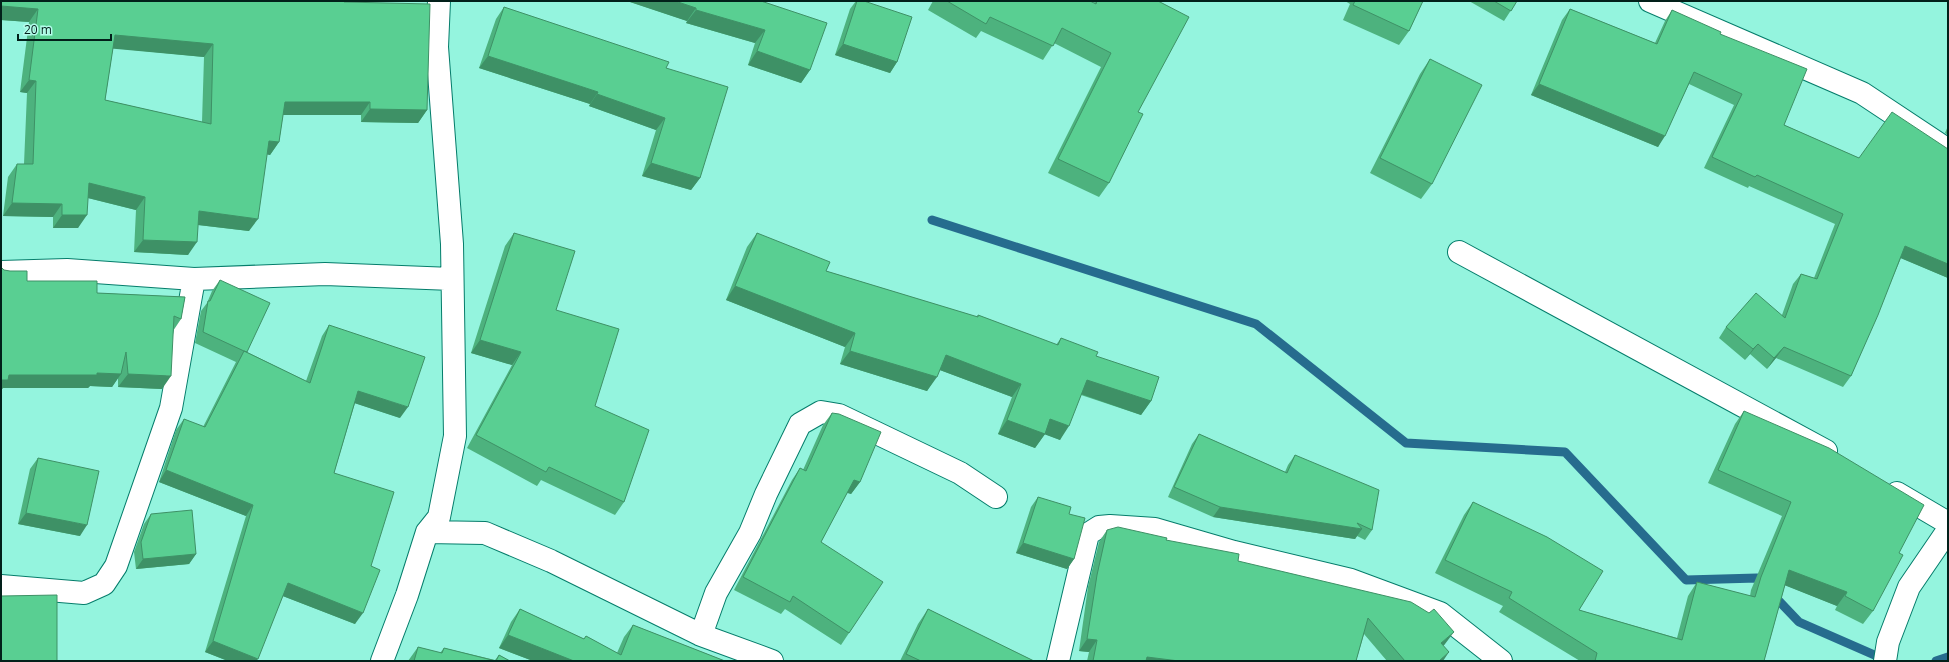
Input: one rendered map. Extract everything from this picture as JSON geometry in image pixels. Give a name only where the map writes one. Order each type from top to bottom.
[{"type":"street","points":[[382,661],[407,595],[427,532],[439,517],[455,436],[452,244],[437,47],[438,1]]},
{"type":"street","points":[[1650,1],[1862,93],[1948,150]]},
{"type":"street","points":[[1459,252],[1796,433],[1842,460]]},
{"type":"street","points":[[1,272],[67,270],[194,279],[324,274],[452,279]]},
{"type":"street","points":[[1,586],[84,593],[104,584],[116,566],[171,408],[194,279]]},
{"type":"street","points":[[701,635],[716,593],[750,533],[766,494],[800,424],[821,412],[839,415],[960,473],[996,497]]},
{"type":"street","points":[[1882,484],[1948,523]]},
{"type":"street","points":[[1058,661],[1088,534],[1098,527],[1110,526],[1155,529],[1234,552],[1351,580],[1440,613],[1501,661]]},
{"type":"street","points":[[1885,661],[1888,642],[1909,587],[1948,530]]},
{"type":"street","points":[[427,532],[485,533],[551,561],[748,657],[772,661]]},
{"type":"building","points":[[1,1],[344,1],[430,4],[427,110],[370,109],[370,102],[285,102],[279,142],[269,141],[258,219],[199,211],[197,242],[143,240],[145,197],[89,183],[87,215],[62,215],[62,204],[12,203],[17,164],[33,164],[36,81],[29,80],[38,9],[1,6]],"holes":[[[115,35],[213,44],[211,124],[105,100]]]},
{"type":"building","points":[[675,1],[761,1],[827,23],[810,70],[757,51],[765,30],[696,10],[696,8]]},
{"type":"building","points":[[857,1],[864,1],[912,17],[897,62],[843,44]]},
{"type":"building","points":[[947,1],[1090,1],[1096,4],[1097,1],[1158,1],[1189,17],[1138,112],[1143,114],[1109,183],[1058,159],[1111,53],[1062,28],[1053,46],[990,17],[986,24]]},
{"type":"building","points":[[1355,1],[1423,1],[1409,31],[1353,5]]},
{"type":"building","points":[[1494,1],[1517,1],[1511,11]]},
{"type":"building","points":[[504,7],[669,62],[666,68],[728,87],[700,178],[651,163],[665,118],[597,94],[598,92],[488,56]]},
{"type":"building","points":[[1570,9],[1657,44],[1672,10],[1721,32],[1720,34],[1807,69],[1784,125],[1859,158],[1892,112],[1948,149],[1948,264],[1905,246],[1878,315],[1851,376],[1784,347],[1774,358],[1758,344],[1753,349],[1726,327],[1756,293],[1785,318],[1801,274],[1817,279],[1843,214],[1757,175],[1755,177],[1712,157],[1742,94],[1694,72],[1665,136],[1539,84]]},
{"type":"building","points":[[1430,59],[1482,85],[1432,184],[1380,158]]},
{"type":"building","points":[[514,233],[575,251],[556,310],[619,329],[595,406],[649,430],[624,502],[549,467],[546,472],[476,435],[521,352],[480,340]]},
{"type":"building","points":[[757,233],[830,262],[826,271],[978,317],[978,315],[1058,345],[1061,338],[1098,352],[1096,356],[1159,377],[1151,401],[1087,380],[1069,426],[1050,419],[1045,434],[1007,420],[1021,384],[946,355],[937,377],[850,351],[855,333],[735,286]]},
{"type":"building","points":[[1,267],[4,270],[10,271],[27,271],[27,281],[97,281],[97,293],[185,297],[181,319],[174,316],[171,376],[128,374],[126,352],[121,374],[97,373],[97,375],[9,375],[8,380],[1,380]]},
{"type":"building","points":[[220,280],[270,303],[247,352],[203,332],[208,301],[210,301]]},
{"type":"building","points":[[329,325],[425,357],[408,407],[358,391],[334,473],[394,492],[371,566],[380,570],[363,613],[288,583],[258,659],[213,641],[253,505],[166,470],[184,419],[205,427],[244,351],[310,383]]},
{"type":"building","points":[[1744,411],[1829,448],[1924,505],[1899,553],[1903,555],[1873,611],[1845,596],[1847,592],[1789,570],[1764,661],[1595,661],[1597,653],[1509,598],[1512,592],[1445,560],[1473,502],[1547,537],[1603,571],[1579,610],[1682,640],[1697,582],[1755,597],[1761,577],[1791,502],[1718,470]]},
{"type":"building","points":[[832,413],[839,414],[881,432],[860,482],[854,480],[821,542],[883,582],[849,633],[793,596],[790,602],[743,577],[800,468],[806,471]]},
{"type":"building","points":[[1199,434],[1287,473],[1295,455],[1379,490],[1372,530],[1357,523],[1362,529],[1220,507],[1174,487]]},
{"type":"building","points":[[38,458],[99,471],[87,525],[26,513]]},
{"type":"building","points":[[1038,497],[1071,507],[1069,514],[1085,518],[1074,559],[1023,543]]},
{"type":"building","points":[[192,510],[196,554],[143,559],[141,542],[151,514]]},
{"type":"building","points":[[1118,527],[1167,538],[1166,540],[1239,554],[1238,561],[1411,602],[1429,613],[1434,609],[1454,632],[1441,643],[1449,652],[1439,661],[1405,661],[1368,618],[1356,661],[1179,661],[1147,657],[1146,661],[1093,661],[1097,640],[1087,639],[1097,575],[1107,530]]},
{"type":"building","points":[[57,595],[57,661],[1,661],[1,596]]},
{"type":"building","points":[[520,609],[584,639],[586,636],[621,655],[633,625],[725,661],[574,661],[508,635]]},
{"type":"building","points":[[928,609],[1034,661],[921,661],[906,654]]},
{"type":"building","points":[[418,647],[442,653],[444,648],[496,661],[414,661]]},
{"type":"building","points":[[499,655],[510,661],[496,661]]},
{"type":"waterway","points":[[932,220],[1256,324],[1406,443],[1565,452],[1686,580],[1757,578],[1799,622],[1886,660]]},
{"type":"waterway","points":[[1936,661],[1948,657]]}]
